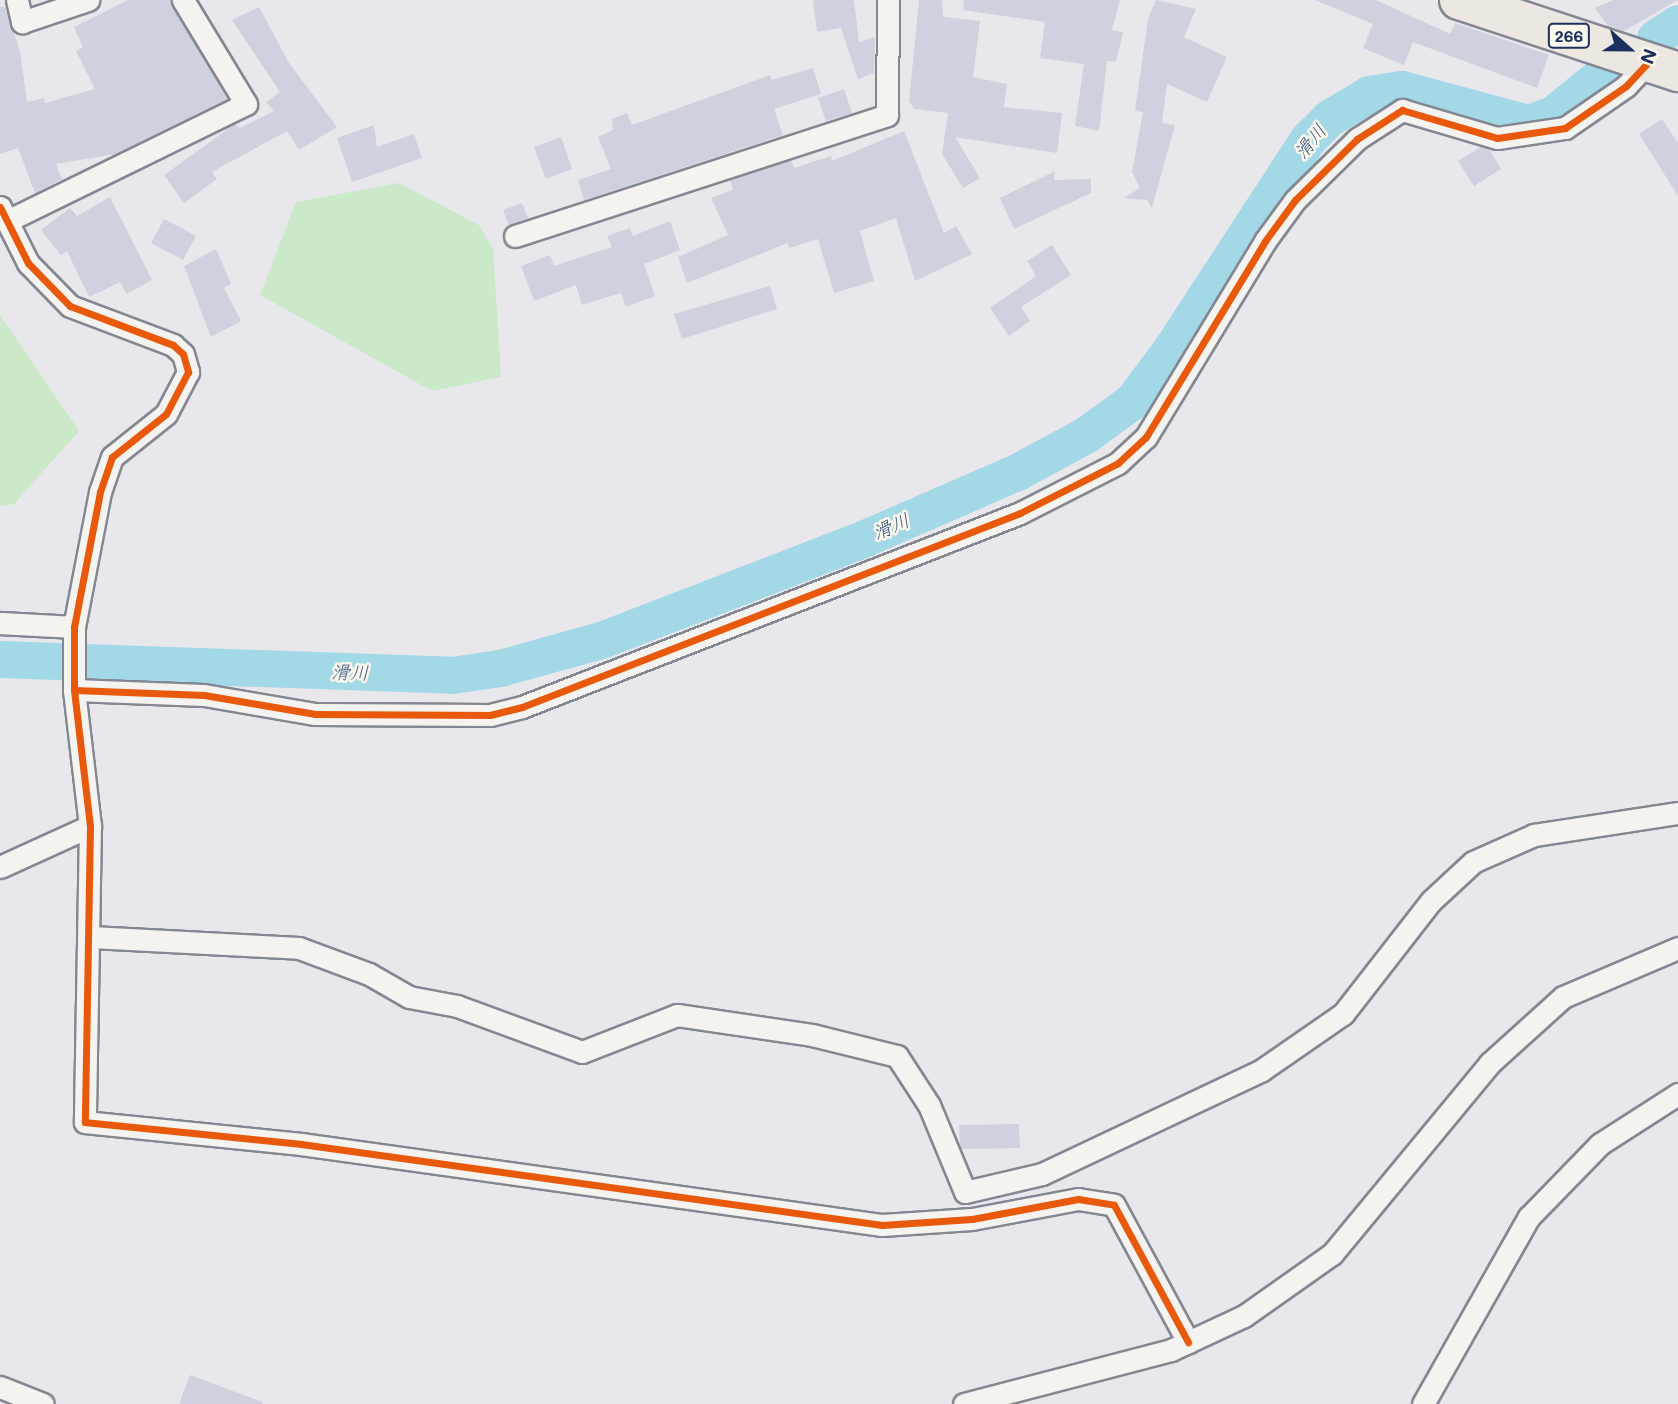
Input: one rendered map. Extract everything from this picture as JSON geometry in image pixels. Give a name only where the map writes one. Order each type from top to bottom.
[{"type":"highway","name":"266","points":[[1459,0],[1663,67]]},
{"type":"street","points":[[17,0],[22,22],[88,0]]},
{"type":"street","points":[[183,0],[246,104],[4,214],[28,264],[70,306],[173,345],[183,354],[188,372],[166,414],[112,457],[100,492],[74,628],[74,689],[89,827],[91,937],[85,1122],[301,1144],[882,1225],[972,1219],[1078,1199],[1114,1205],[1125,1215],[1148,1271],[1188,1342]]},
{"type":"street","points":[[515,236],[887,115],[888,0]]},
{"type":"street","points":[[74,689],[204,695],[315,714],[489,715],[522,707],[1007,518],[1095,477],[1146,437],[1265,241],[1295,200],[1357,139],[1402,110],[1497,138],[1565,128],[1626,86],[1663,67]]},
{"type":"street","points":[[0,624],[74,628]]},
{"type":"street","points":[[91,937],[299,948],[369,974],[409,997],[457,1006],[582,1052],[677,1015],[812,1035],[897,1056],[929,1105],[965,1192],[1042,1174],[1262,1070],[1343,1014],[1431,901],[1474,862],[1534,835],[1678,813]]},
{"type":"street","points":[[0,867],[89,827]]},
{"type":"street","points":[[964,1404],[1188,1342],[1244,1316],[1332,1254],[1490,1063],[1563,997],[1678,948]]},
{"type":"street","points":[[1423,1404],[1481,1294],[1529,1217],[1600,1144],[1678,1094]]},
{"type":"street","points":[[0,1387],[43,1404]]},
{"type":"green space","points":[[399,183],[479,225],[493,249],[501,377],[432,391],[260,295],[296,202]]},
{"type":"green space","points":[[0,315],[79,431],[14,504],[0,506]]},
{"type":"building","points":[[128,0],[170,0],[227,99],[115,154],[56,164],[62,179],[35,193],[18,148],[0,154],[0,7],[5,7],[20,51],[27,102],[44,98],[45,103],[95,89],[76,51],[83,47],[74,27]]},
{"type":"building","points":[[813,0],[854,0],[859,42],[875,37],[874,73],[858,79],[841,28],[817,32]]},
{"type":"building","points":[[919,0],[942,0],[943,17],[980,21],[973,77],[1007,84],[1004,107],[1062,113],[1057,153],[955,137],[980,178],[963,188],[942,154],[948,113],[914,109],[909,101]]},
{"type":"building","points":[[964,0],[1120,0],[1112,30],[1123,32],[1116,62],[1107,61],[1099,131],[1075,126],[1084,64],[1040,58],[1045,22],[963,10]]},
{"type":"building","points":[[1156,0],[1196,9],[1184,37],[1227,57],[1207,102],[1167,84],[1162,123],[1175,125],[1152,208],[1147,200],[1124,198],[1140,188],[1132,172],[1143,112],[1135,111],[1148,19]]},
{"type":"building","points":[[1315,0],[1376,0],[1450,34],[1455,23],[1549,55],[1537,88],[1413,42],[1404,65],[1363,48],[1373,24]]},
{"type":"building","points":[[1613,0],[1678,0],[1624,31],[1608,26],[1595,8]]},
{"type":"building","points":[[259,7],[289,63],[337,127],[299,150],[287,131],[212,172],[217,179],[184,203],[164,175],[235,124],[240,128],[274,111],[266,102],[280,92],[232,20]]},
{"type":"building","points":[[813,68],[821,94],[774,109],[783,135],[584,200],[578,180],[611,169],[598,137],[613,130],[612,119],[627,113],[632,125],[770,75],[772,80]]},
{"type":"building","points":[[844,89],[852,113],[826,121],[818,98]]},
{"type":"building","points":[[1662,119],[1678,143],[1678,196],[1639,134]]},
{"type":"building","points":[[374,125],[377,147],[414,134],[422,158],[352,182],[337,138]]},
{"type":"building","points":[[904,131],[944,233],[956,226],[972,254],[915,281],[896,218],[860,231],[874,281],[834,293],[818,239],[789,248],[788,243],[687,283],[678,257],[728,235],[711,198],[733,190],[730,180],[791,160],[794,168],[831,156],[832,161]]},
{"type":"building","points":[[561,137],[572,169],[546,179],[534,147]]},
{"type":"building","points":[[1481,147],[1489,149],[1501,169],[1474,186],[1458,161]]},
{"type":"building","points":[[1055,171],[1054,180],[1091,179],[1091,193],[1014,229],[1000,198]]},
{"type":"building","points":[[110,197],[152,280],[127,294],[120,282],[89,297],[67,251],[61,255],[41,230],[70,208],[77,216]]},
{"type":"building","points":[[522,203],[528,218],[509,225],[503,210]]},
{"type":"building","points":[[164,219],[196,236],[183,260],[151,243]]},
{"type":"building","points":[[670,221],[680,250],[644,264],[655,296],[626,307],[621,293],[582,305],[576,285],[534,301],[521,266],[550,255],[554,266],[612,247],[607,236],[630,228],[633,236]]},
{"type":"building","points":[[1052,245],[1071,275],[1021,307],[1030,321],[1009,336],[990,308],[1036,276],[1027,261]]},
{"type":"building","points":[[216,249],[231,284],[224,288],[241,321],[211,337],[184,266]]},
{"type":"building","points":[[770,286],[777,309],[682,339],[674,314]]},
{"type":"building","points":[[1019,1124],[1020,1148],[961,1149],[959,1125]]},
{"type":"building","points":[[190,1375],[262,1402],[262,1404],[179,1404]]},
{"type":"waterway","name":"滑川","points":[[1655,38],[1678,23]]},
{"type":"waterway","name":"滑川","points":[[0,659],[452,675],[500,668],[601,640],[865,538],[1019,471],[1087,434],[1132,401],[1171,349],[1308,139],[1329,118],[1369,94],[1402,89],[1528,123],[1553,114],[1602,74]]},
{"type":"cycle path","points":[[74,690],[204,695],[315,714],[490,715],[522,707],[1020,513],[1118,463],[1146,437],[1265,241],[1295,200],[1357,139],[1402,110],[1497,138],[1565,128],[1626,86],[1648,62]]},
{"type":"cycle path","points":[[0,207],[28,263],[70,306],[173,345],[183,354],[188,372],[166,414],[112,457],[100,492],[74,627],[74,690],[90,826],[85,1122],[301,1144],[882,1225],[972,1219],[1078,1199],[1114,1205],[1188,1342]]}]
